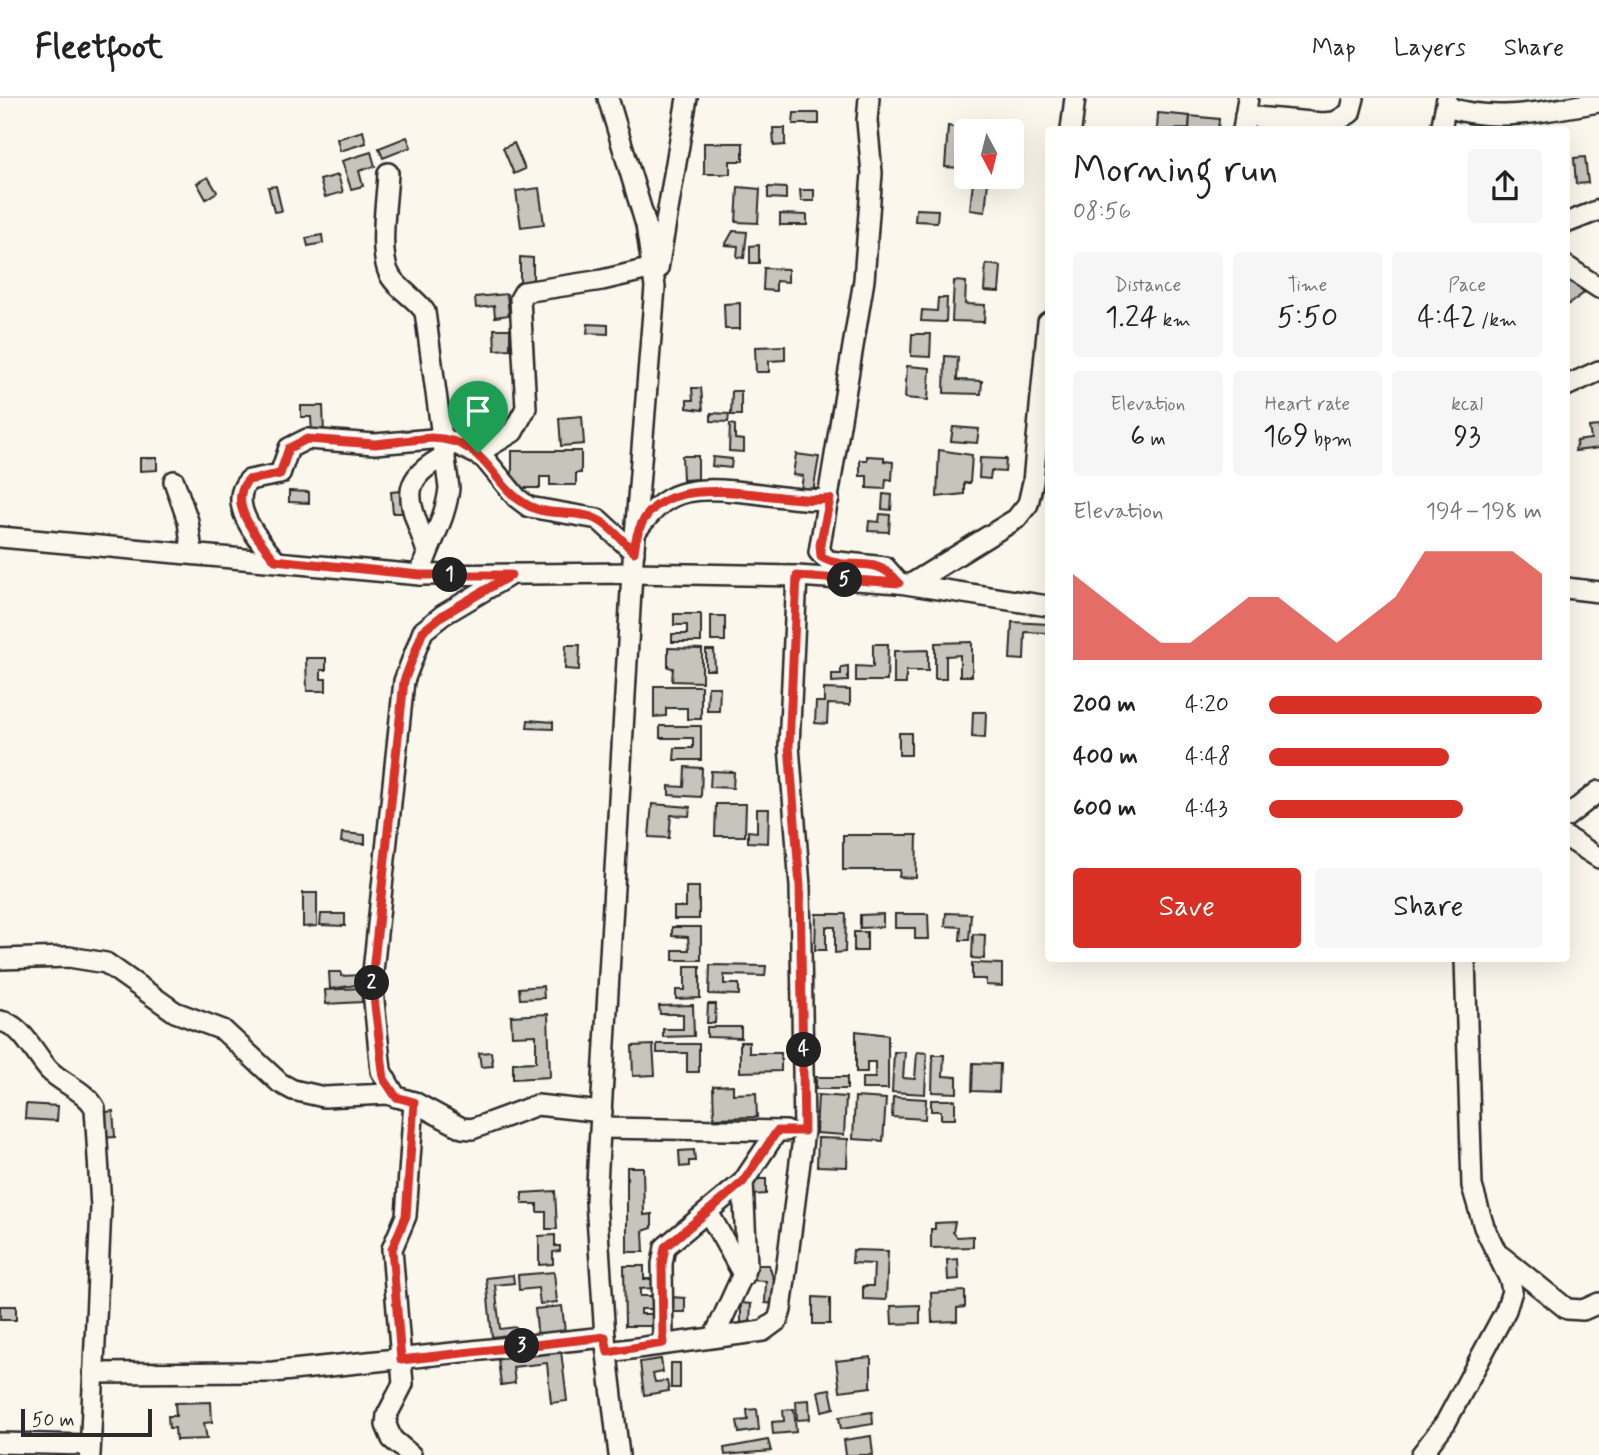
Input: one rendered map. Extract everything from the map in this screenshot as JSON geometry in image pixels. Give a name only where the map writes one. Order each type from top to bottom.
[{"type":"street","points":[[608,98],[646,225],[654,278]]},
{"type":"street","points":[[619,1455],[596,1202],[632,573],[654,278],[687,98]]},
{"type":"street","points":[[869,98],[872,173],[864,280],[830,499],[820,545],[821,557],[829,561],[879,565],[905,584]]},
{"type":"street","points":[[1071,126],[1074,98]]},
{"type":"street","points":[[1245,114],[1335,122],[1350,113],[1354,98]]},
{"type":"street","points":[[1442,126],[1447,102],[1486,115],[1527,114],[1599,102]]},
{"type":"street","points":[[388,173],[384,255],[387,271],[425,312],[449,488],[447,506],[426,549],[420,575]]},
{"type":"street","points":[[1570,221],[1599,210]]},
{"type":"street","points":[[1570,269],[1599,288]]},
{"type":"street","points":[[478,453],[513,432],[526,408],[520,299],[524,292],[602,280],[654,278]]},
{"type":"street","points":[[905,584],[1007,526],[1028,504],[1033,482],[1045,358]]},
{"type":"street","points":[[1570,384],[1599,371]]},
{"type":"street","points":[[275,560],[247,523],[243,490],[248,480],[280,474],[289,448],[297,442],[321,439],[445,447],[478,453],[517,498],[529,507],[598,519],[634,552]]},
{"type":"street","points":[[426,549],[413,510],[411,485],[421,470],[445,447]]},
{"type":"street","points":[[174,481],[188,521],[192,552]]},
{"type":"street","points":[[636,531],[659,506],[674,496],[729,490],[802,501],[830,499]]},
{"type":"street","points":[[0,537],[192,552],[420,575],[632,573],[797,576],[905,584],[1045,606]]},
{"type":"street","points":[[411,1455],[392,1439],[386,1425],[387,1415],[403,1384],[392,1249],[406,1216],[405,1099],[382,1071],[372,981],[404,681],[423,631],[443,615],[511,575]]},
{"type":"street","points":[[93,1373],[248,1373],[607,1344],[663,1343],[763,1331],[778,1320],[804,1131],[800,886],[789,746],[797,576]]},
{"type":"street","points":[[1570,589],[1599,592]]},
{"type":"street","points":[[1570,814],[1599,790]]},
{"type":"street","points":[[1570,840],[1599,858]]},
{"type":"street","points":[[0,959],[69,957],[106,963],[175,1012],[223,1030],[280,1083],[293,1090],[324,1097],[372,1093],[405,1099],[462,1128],[472,1129],[537,1105],[601,1120],[804,1131]]},
{"type":"street","points":[[1421,1455],[1446,1422],[1506,1310],[1512,1291],[1472,1186],[1465,962]]},
{"type":"street","points":[[0,1021],[17,1029],[50,1071],[86,1096],[96,1108],[102,1207],[90,1450],[0,1444]]},
{"type":"street","points":[[663,1343],[662,1264],[665,1247],[743,1182],[777,1131]]},
{"type":"street","points":[[714,1337],[744,1276],[748,1252],[743,1182]]},
{"type":"street","points":[[708,1212],[744,1276]]},
{"type":"street","points":[[1496,1252],[1567,1309],[1583,1310],[1599,1303]]},
{"type":"building","points":[[794,113],[819,113],[819,124],[793,124]]},
{"type":"building","points":[[1158,113],[1190,116],[1189,126],[1157,126]]},
{"type":"building","points":[[1190,116],[1219,119],[1218,126],[1189,126]]},
{"type":"building","points":[[948,126],[954,127],[954,168],[945,167]]},
{"type":"building","points":[[773,128],[785,128],[785,145],[774,146]]},
{"type":"building","points":[[363,131],[366,143],[340,151],[337,139]]},
{"type":"building","points":[[407,137],[411,147],[383,158],[379,148]]},
{"type":"building","points":[[514,143],[525,169],[514,174],[503,148]]},
{"type":"building","points":[[704,143],[743,143],[743,161],[730,161],[730,174],[704,174]]},
{"type":"building","points":[[371,152],[375,166],[359,171],[363,186],[351,189],[342,161]]},
{"type":"building","points":[[1585,157],[1588,183],[1576,184],[1574,158]]},
{"type":"building","points":[[338,175],[343,192],[325,197],[320,180]]},
{"type":"building","points":[[208,177],[217,192],[206,199],[197,183]]},
{"type":"building","points":[[276,186],[282,211],[274,212],[268,187]]},
{"type":"building","points":[[738,187],[760,189],[758,223],[736,222]]},
{"type":"building","points":[[768,187],[786,188],[786,199],[768,198]]},
{"type":"building","points":[[539,188],[544,224],[521,227],[516,191]]},
{"type":"building","points":[[972,189],[987,189],[985,212],[970,210]]},
{"type":"building","points":[[800,190],[814,190],[814,201],[801,201]]},
{"type":"building","points":[[916,209],[938,210],[937,222],[915,221]]},
{"type":"building","points":[[780,214],[807,215],[807,225],[780,225]]},
{"type":"building","points":[[733,231],[747,232],[744,258],[737,257],[738,246],[725,245]]},
{"type":"building","points":[[322,235],[323,243],[308,246],[306,238]]},
{"type":"building","points":[[759,245],[759,263],[750,263],[750,246]]},
{"type":"building","points":[[520,257],[533,258],[533,284],[520,284]]},
{"type":"building","points":[[986,264],[1001,266],[999,292],[984,291]]},
{"type":"building","points":[[764,268],[788,269],[788,282],[776,281],[776,291],[763,290]]},
{"type":"building","points":[[1570,274],[1584,293],[1570,303]]},
{"type":"building","points":[[954,281],[966,282],[965,304],[985,305],[984,322],[952,321]]},
{"type":"building","points":[[507,294],[509,315],[495,317],[494,306],[476,308],[475,297]]},
{"type":"building","points":[[938,298],[947,298],[946,322],[921,321],[922,310],[937,311]]},
{"type":"building","points":[[740,303],[740,329],[725,329],[724,304]]},
{"type":"building","points":[[588,324],[608,325],[608,334],[587,333]]},
{"type":"building","points":[[494,329],[510,329],[510,349],[495,350]]},
{"type":"building","points":[[912,334],[931,334],[930,357],[911,356]]},
{"type":"building","points":[[785,346],[785,360],[769,361],[769,372],[756,372],[755,347]]},
{"type":"building","points":[[945,356],[958,357],[957,380],[982,381],[981,394],[944,393]]},
{"type":"building","points":[[907,366],[930,368],[928,400],[905,398]]},
{"type":"building","points":[[692,388],[701,388],[703,410],[687,408],[687,400],[693,400]]},
{"type":"building","points":[[732,391],[741,391],[741,415],[731,415]]},
{"type":"building","points":[[466,393],[492,394],[492,405],[465,405]]},
{"type":"building","points":[[301,406],[323,406],[324,434],[312,434],[311,417],[301,417]]},
{"type":"building","points":[[711,413],[729,414],[728,422],[711,421]]},
{"type":"building","points":[[582,416],[584,444],[561,446],[559,418]]},
{"type":"building","points":[[730,424],[735,425],[735,439],[744,440],[744,452],[729,451]]},
{"type":"building","points":[[1599,426],[1599,448],[1575,451],[1577,441],[1591,439],[1589,427]]},
{"type":"building","points":[[953,427],[979,429],[977,443],[951,441]]},
{"type":"building","points":[[939,450],[972,455],[970,483],[964,483],[964,494],[937,497]]},
{"type":"building","points":[[512,451],[581,451],[581,473],[576,473],[576,485],[550,485],[550,477],[540,477],[540,488],[512,488]]},
{"type":"building","points":[[796,454],[819,457],[813,492],[801,490],[803,476],[793,475]]},
{"type":"building","points":[[682,456],[698,456],[698,479],[683,480]]},
{"type":"building","points":[[867,456],[884,457],[884,461],[893,462],[892,480],[886,479],[885,489],[867,488],[867,476],[860,476],[860,460],[867,460]]},
{"type":"building","points":[[713,457],[732,459],[731,468],[712,466]]},
{"type":"building","points":[[140,458],[157,458],[157,470],[140,471]]},
{"type":"building","points":[[980,458],[1006,459],[1005,472],[991,471],[990,479],[979,478]]},
{"type":"building","points":[[289,491],[309,492],[309,503],[289,502]]},
{"type":"building","points":[[401,491],[402,513],[393,513],[391,492]]},
{"type":"building","points":[[883,494],[892,495],[891,510],[882,509]]},
{"type":"building","points":[[880,514],[890,515],[889,532],[868,531],[869,521],[879,522]]},
{"type":"building","points":[[674,614],[701,614],[701,642],[672,642],[672,634],[687,634],[687,625],[674,625]]},
{"type":"building","points":[[711,616],[725,616],[725,641],[711,641]]},
{"type":"building","points":[[1012,622],[1045,624],[1045,633],[1025,632],[1024,660],[1010,659]]},
{"type":"building","points":[[972,642],[972,676],[960,676],[960,655],[946,656],[946,679],[935,679],[935,643]]},
{"type":"building","points":[[873,644],[888,644],[887,681],[856,681],[856,666],[873,667]]},
{"type":"building","points":[[566,645],[580,645],[579,670],[565,669]]},
{"type":"building","points":[[668,648],[702,649],[702,682],[672,681],[673,668],[668,667]]},
{"type":"building","points":[[706,650],[714,650],[715,670],[706,670]]},
{"type":"building","points":[[928,650],[928,671],[906,671],[906,684],[894,684],[894,651]]},
{"type":"building","points":[[306,658],[326,658],[326,670],[321,670],[321,679],[326,679],[326,691],[307,691]]},
{"type":"building","points":[[848,666],[848,681],[832,682],[832,674],[841,674],[841,667]]},
{"type":"building","points":[[654,686],[701,686],[701,719],[687,719],[687,708],[666,708],[666,716],[654,717]]},
{"type":"building","points":[[708,687],[720,687],[719,711],[707,711]]},
{"type":"building","points":[[824,689],[850,690],[850,705],[828,704],[827,724],[815,723],[816,702],[824,702]]},
{"type":"building","points":[[973,712],[986,712],[985,738],[972,737]]},
{"type":"building","points":[[528,720],[553,722],[553,729],[527,728]]},
{"type":"building","points":[[660,726],[701,726],[701,760],[674,760],[675,748],[693,748],[693,738],[660,738]]},
{"type":"building","points":[[899,733],[911,733],[911,755],[899,755]]},
{"type":"building","points":[[685,767],[702,768],[701,797],[669,795],[669,786],[684,787]]},
{"type":"building","points":[[711,771],[734,772],[733,788],[710,787]]},
{"type":"building","points":[[652,804],[690,807],[689,816],[671,815],[669,838],[649,837]]},
{"type":"building","points":[[716,804],[746,804],[745,836],[715,836]]},
{"type":"building","points":[[757,809],[769,809],[768,843],[748,842],[748,831],[757,832]]},
{"type":"building","points":[[342,833],[365,835],[365,844],[341,842]]},
{"type":"building","points":[[843,835],[917,835],[916,878],[899,877],[900,870],[843,870]]},
{"type":"building","points":[[686,887],[699,887],[699,919],[674,919],[674,907],[686,907]]},
{"type":"building","points":[[303,893],[317,893],[317,926],[303,927]]},
{"type":"building","points":[[946,913],[971,914],[969,940],[960,940],[961,927],[945,926]]},
{"type":"building","points":[[321,914],[345,914],[345,926],[320,925]]},
{"type":"building","points":[[816,914],[846,914],[845,952],[835,953],[835,927],[826,927],[826,950],[815,950]]},
{"type":"building","points":[[883,914],[883,927],[860,928],[860,915]]},
{"type":"building","points":[[895,914],[928,914],[929,939],[915,939],[915,928],[895,928]]},
{"type":"building","points":[[672,927],[701,927],[701,960],[673,960],[673,950],[689,950],[688,937],[672,936]]},
{"type":"building","points":[[854,932],[867,932],[867,951],[854,951]]},
{"type":"building","points":[[973,934],[985,935],[984,959],[972,958]]},
{"type":"building","points":[[972,963],[1002,964],[1002,986],[986,985],[986,979],[972,979]]},
{"type":"building","points":[[710,965],[766,966],[765,976],[724,975],[724,984],[739,984],[739,995],[709,994]]},
{"type":"building","points":[[685,966],[700,966],[700,998],[676,999],[676,990],[685,990]]},
{"type":"building","points":[[329,972],[341,972],[341,976],[362,975],[362,984],[330,989]]},
{"type":"building","points":[[543,986],[544,998],[520,999],[519,988]]},
{"type":"building","points":[[361,988],[362,1002],[326,1004],[325,990]]},
{"type":"building","points":[[708,1004],[716,1004],[715,1023],[707,1023]]},
{"type":"building","points":[[693,1005],[694,1036],[663,1037],[663,1029],[683,1029],[683,1014],[660,1014],[659,1006]]},
{"type":"building","points":[[548,1014],[550,1077],[513,1079],[513,1063],[536,1062],[536,1035],[512,1036],[511,1016]]},
{"type":"building","points":[[707,1027],[741,1027],[741,1038],[707,1037]]},
{"type":"building","points":[[856,1031],[888,1035],[888,1089],[862,1089],[862,1078],[875,1078],[875,1062],[867,1062],[867,1072],[856,1072]]},
{"type":"building","points":[[740,1042],[749,1042],[749,1053],[781,1053],[781,1071],[740,1072]]},
{"type":"building","points":[[657,1044],[699,1044],[699,1072],[687,1072],[687,1053],[657,1053]]},
{"type":"building","points":[[653,1045],[655,1075],[633,1076],[632,1046]]},
{"type":"building","points":[[491,1052],[493,1066],[481,1067],[479,1053]]},
{"type":"building","points":[[894,1052],[905,1052],[903,1078],[915,1079],[917,1052],[927,1053],[925,1094],[892,1092]]},
{"type":"building","points":[[933,1055],[944,1055],[943,1076],[957,1077],[957,1093],[932,1092]]},
{"type":"building","points":[[973,1063],[1000,1064],[999,1092],[972,1091]]},
{"type":"building","points":[[816,1077],[847,1077],[847,1089],[816,1089]]},
{"type":"building","points":[[733,1085],[733,1094],[756,1093],[757,1117],[714,1118],[713,1086]]},
{"type":"building","points":[[818,1095],[846,1097],[844,1135],[816,1133]]},
{"type":"building","points":[[855,1097],[886,1099],[883,1141],[853,1139]]},
{"type":"building","points":[[893,1097],[926,1099],[925,1119],[892,1117]]},
{"type":"building","points":[[931,1100],[955,1100],[955,1119],[941,1119],[941,1111],[931,1111]]},
{"type":"building","points":[[26,1104],[58,1106],[57,1121],[25,1119]]},
{"type":"building","points":[[113,1111],[115,1137],[102,1138],[100,1113]]},
{"type":"building","points":[[818,1138],[848,1139],[847,1167],[817,1166]]},
{"type":"building","points":[[694,1150],[695,1161],[689,1161],[689,1166],[680,1167],[679,1151]]},
{"type":"building","points":[[627,1167],[643,1167],[644,1215],[652,1214],[652,1228],[643,1231],[644,1252],[627,1252]]},
{"type":"building","points":[[750,1179],[766,1179],[766,1194],[750,1195]]},
{"type":"building","points":[[555,1191],[557,1229],[546,1229],[546,1212],[537,1212],[537,1204],[522,1204],[522,1193]]},
{"type":"building","points":[[955,1222],[953,1232],[957,1237],[973,1236],[973,1247],[931,1248],[931,1229],[935,1229],[935,1223]]},
{"type":"building","points":[[555,1235],[555,1246],[560,1246],[560,1251],[553,1252],[553,1264],[539,1265],[539,1236]]},
{"type":"building","points":[[853,1250],[888,1251],[886,1300],[863,1299],[863,1286],[873,1286],[874,1264],[852,1263]]},
{"type":"building","points":[[958,1259],[959,1279],[948,1280],[947,1260]]},
{"type":"building","points":[[752,1265],[769,1265],[773,1278],[780,1281],[779,1304],[765,1303],[766,1281],[751,1280]]},
{"type":"building","points":[[624,1266],[644,1266],[644,1279],[653,1279],[653,1288],[640,1289],[640,1296],[654,1296],[654,1309],[641,1309],[641,1314],[653,1314],[653,1326],[625,1326]]},
{"type":"building","points":[[554,1272],[557,1302],[540,1304],[538,1288],[519,1290],[518,1275]]},
{"type":"building","points":[[513,1275],[514,1283],[495,1285],[500,1329],[516,1327],[517,1334],[492,1337],[486,1278]]},
{"type":"building","points":[[965,1291],[965,1307],[957,1308],[957,1321],[932,1322],[931,1293]]},
{"type":"building","points":[[670,1297],[685,1298],[685,1312],[669,1312]]},
{"type":"building","points":[[813,1297],[830,1298],[830,1324],[813,1324]]},
{"type":"building","points":[[741,1303],[751,1304],[750,1323],[741,1323]]},
{"type":"building","points":[[920,1305],[920,1323],[892,1324],[891,1306]]},
{"type":"building","points":[[0,1306],[16,1306],[16,1320],[0,1320]]},
{"type":"building","points":[[562,1306],[565,1332],[558,1332],[558,1337],[538,1339],[535,1309]]},
{"type":"building","points":[[561,1351],[567,1401],[551,1403],[547,1363],[513,1367],[515,1383],[501,1385],[498,1359]]},
{"type":"building","points":[[871,1357],[871,1387],[840,1391],[836,1361]]},
{"type":"building","points":[[661,1359],[663,1372],[653,1374],[655,1382],[667,1381],[669,1391],[644,1395],[640,1362]]},
{"type":"building","points":[[671,1363],[680,1363],[680,1388],[671,1388]]},
{"type":"building","points":[[830,1389],[834,1408],[822,1411],[818,1391]]},
{"type":"building","points":[[809,1400],[810,1419],[797,1420],[796,1401]]},
{"type":"building","points":[[211,1402],[212,1422],[204,1423],[207,1439],[176,1440],[175,1428],[169,1428],[168,1416],[176,1416],[175,1403]]},
{"type":"building","points":[[757,1409],[759,1430],[739,1433],[737,1421],[748,1420],[747,1410]]},
{"type":"building","points":[[794,1409],[796,1432],[773,1434],[772,1422],[784,1421],[783,1410]]},
{"type":"building","points":[[872,1412],[873,1424],[841,1429],[839,1417]]},
{"type":"building","points":[[871,1436],[873,1455],[846,1455],[844,1440]]},
{"type":"building","points":[[768,1440],[771,1451],[725,1455],[724,1448]]},
{"type":"route","points":[[444,438],[478,453],[517,498],[529,507],[598,519],[634,552],[636,531],[659,506],[674,496],[729,490],[802,501],[830,499],[820,545],[821,557],[829,561],[885,567],[899,583],[797,576],[789,746],[800,886],[804,1131],[777,1131],[743,1182],[665,1247],[662,1264],[663,1343],[608,1352],[605,1337],[401,1360],[392,1249],[406,1216],[414,1102],[396,1097],[384,1079],[372,1002],[372,981],[375,932],[390,826],[404,681],[416,645],[423,631],[431,623],[511,575],[420,575],[275,560],[247,523],[242,499],[248,480],[280,474],[289,448],[307,439],[375,444],[444,438]]}]
